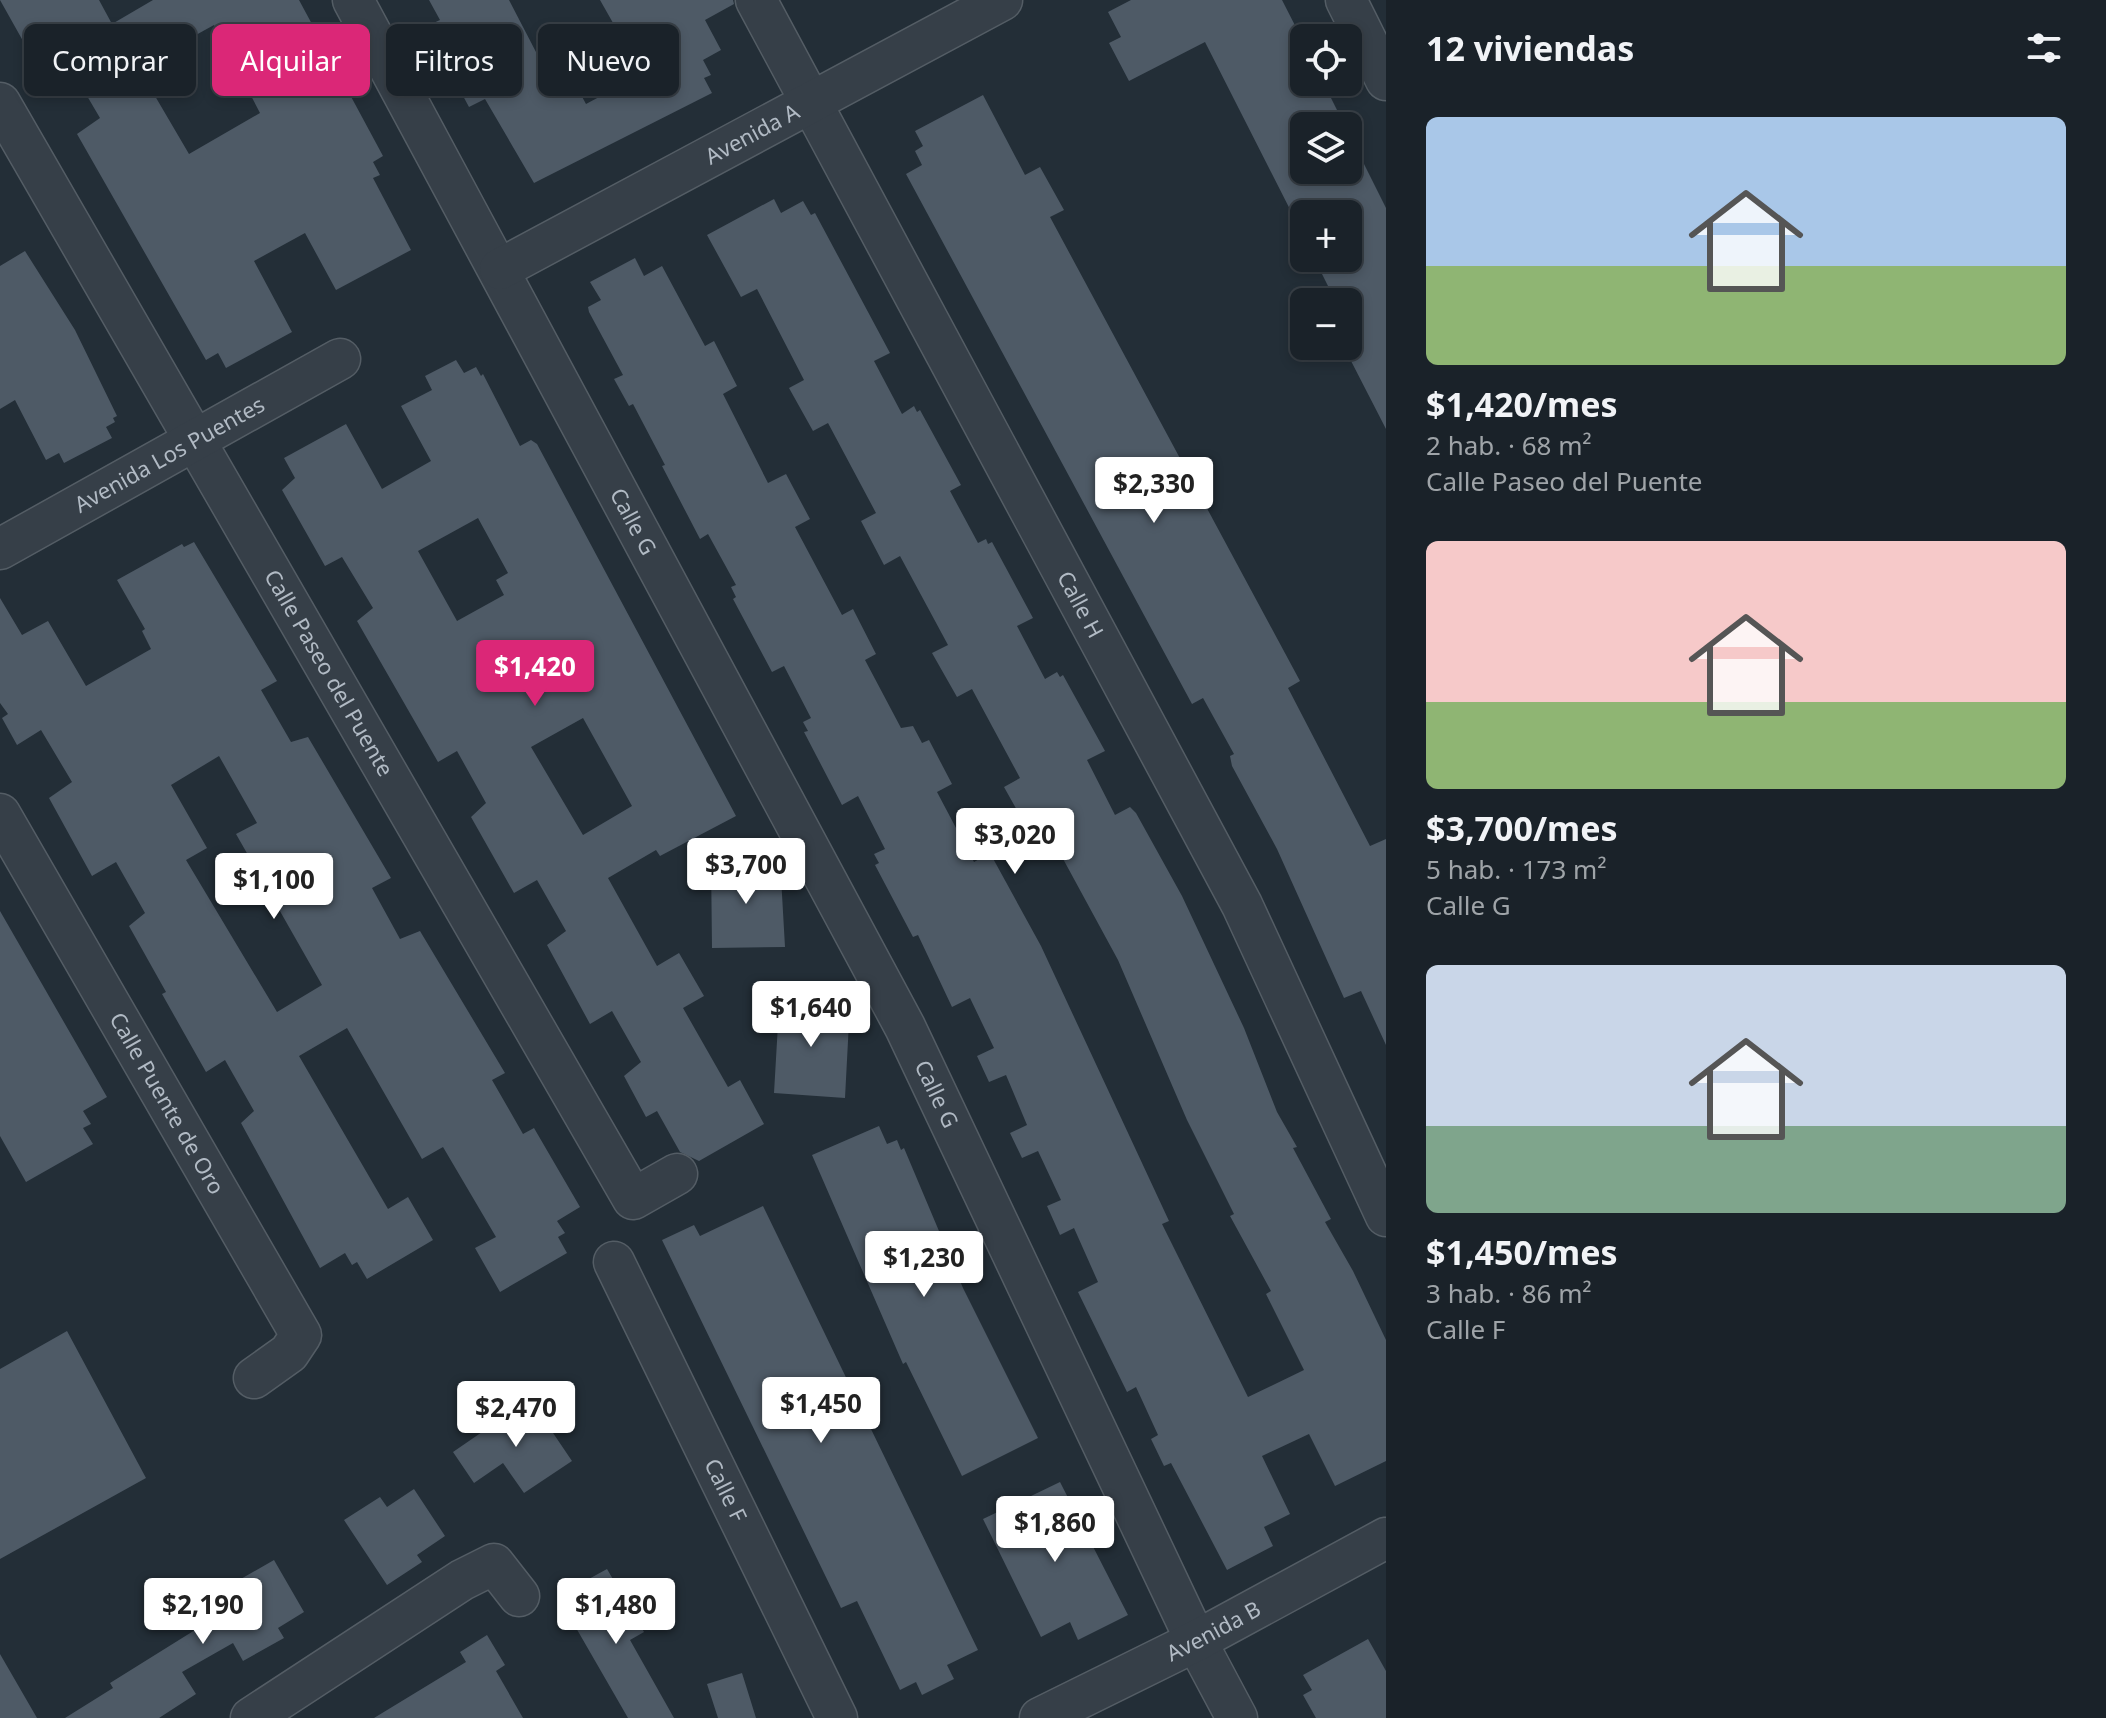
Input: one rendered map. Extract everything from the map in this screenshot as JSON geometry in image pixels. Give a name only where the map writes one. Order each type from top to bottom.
[{"type":"street","name":"Calle G","points":[[353,0],[905,1027],[1196,1641],[1237,1718]]},
{"type":"street","name":"Calle H","points":[[756,0],[1242,905],[1386,1216]]},
{"type":"street","name":"Avenida A","points":[[500,269],[1002,0]]},
{"type":"street","points":[[1346,0],[1381,59]]},
{"type":"street","name":"Calle Paseo del Puente","points":[[0,103],[633,1199],[677,1174]]},
{"type":"street","name":"Avenida Los Puentes","points":[[0,549],[340,359]]},
{"type":"street","name":"Calle Puente de Oro","points":[[0,814],[301,1335],[289,1353],[254,1378]]},
{"type":"street","name":"Calle F","points":[[614,1262],[837,1718]]},
{"type":"street","name":"Avenida B","points":[[1040,1718],[1196,1641],[1386,1538]]},
{"type":"street","points":[[251,1718],[462,1580],[494,1564],[519,1596]]},
{"type":"building","points":[[0,0],[99,0],[112,24],[24,24],[24,43]]},
{"type":"building","points":[[153,0],[299,0],[312,24],[212,24],[196,35],[196,24],[112,24]]},
{"type":"building","points":[[429,0],[509,0],[521,24],[431,24],[440,20]]},
{"type":"building","points":[[600,0],[733,0],[734,4],[705,20],[721,50],[703,60],[711,75],[704,78],[712,93],[534,183],[485,99],[469,107],[463,96],[522,96],[522,25],[538,51],[538,96],[582,96],[586,104],[601,96],[679,96],[679,24],[614,24]]},
{"type":"building","points":[[1131,0],[1282,0],[1294,24],[1290,24],[1290,96],[1330,96],[1338,112],[1290,112],[1290,184],[1362,184],[1362,160],[1386,208],[1386,429],[1351,360],[1362,360],[1362,288],[1329,288],[1321,272],[1362,272],[1362,200],[1290,200],[1290,209],[1205,42],[1129,81],[1109,43],[1121,37],[1108,12]]},
{"type":"building","points":[[983,95],[1025,175],[1040,167],[1064,210],[1050,217],[1300,681],[1288,688],[1370,846],[1386,839],[1386,1045],[1361,991],[1344,998],[1277,849],[1232,766],[1230,756],[1234,754],[1203,698],[1192,704],[906,174],[922,165],[915,151],[923,146],[915,131]]},
{"type":"building","points":[[87,96],[155,96],[189,154],[260,113],[251,96],[351,96],[383,156],[373,162],[380,175],[373,178],[411,250],[336,290],[305,233],[254,261],[292,332],[226,368],[218,353],[206,360],[77,134],[100,118]]},
{"type":"building","points":[[774,199],[781,213],[803,201],[811,215],[815,213],[890,353],[874,361],[902,414],[914,406],[917,412],[920,410],[961,485],[950,491],[978,543],[986,539],[988,544],[992,542],[1033,618],[1017,626],[1045,679],[1057,672],[1060,677],[1063,675],[1105,751],[1087,760],[1115,815],[1130,807],[1136,813],[1182,896],[1244,1028],[1277,1112],[1297,1147],[1293,1148],[1331,1219],[1325,1222],[1386,1340],[1386,1461],[1335,1486],[1309,1434],[1262,1456],[1290,1514],[1264,1527],[1273,1546],[1227,1570],[1171,1463],[1164,1466],[1151,1439],[1158,1435],[1136,1387],[1127,1392],[1078,1292],[1098,1282],[1074,1228],[1060,1235],[1047,1206],[1061,1200],[1038,1151],[1022,1158],[1010,1133],[1027,1125],[1006,1075],[989,1082],[977,1056],[994,1048],[970,998],[952,1007],[918,935],[913,937],[875,865],[879,863],[874,854],[885,849],[858,796],[842,805],[804,732],[808,731],[803,722],[811,718],[784,666],[772,672],[733,599],[736,597],[731,587],[736,585],[708,534],[700,539],[633,404],[629,406],[614,379],[623,375],[589,312],[588,307],[601,300],[590,282],[635,258],[644,276],[662,266],[705,346],[714,341],[737,386],[723,394],[768,483],[786,474],[810,519],[795,527],[842,615],[853,609],[876,654],[865,660],[901,728],[913,726],[922,743],[929,740],[952,784],[937,792],[974,862],[990,853],[1041,946],[1169,1221],[1162,1224],[1248,1397],[1304,1370],[1266,1294],[1271,1291],[1230,1216],[1234,1214],[1187,1120],[1118,960],[1043,822],[1028,830],[1004,787],[1020,778],[972,689],[957,697],[932,653],[948,645],[900,556],[884,565],[861,521],[876,513],[828,423],[813,431],[789,388],[804,380],[757,289],[741,297],[707,235]]},
{"type":"building","points":[[25,251],[75,330],[117,416],[113,418],[115,422],[106,427],[112,438],[64,463],[59,453],[46,460],[15,400],[0,409],[0,266]]},
{"type":"building","points":[[456,360],[464,373],[476,367],[481,376],[483,374],[520,446],[531,440],[537,444],[736,816],[660,856],[656,850],[608,878],[657,966],[679,953],[704,996],[683,1008],[728,1087],[740,1080],[764,1124],[699,1161],[680,1152],[657,1111],[646,1117],[624,1076],[641,1062],[612,1011],[590,1024],[547,945],[566,931],[537,880],[514,893],[471,817],[486,803],[457,751],[438,762],[357,621],[373,608],[342,557],[325,566],[282,490],[295,478],[284,458],[346,424],[382,489],[431,461],[401,406],[432,390],[425,376]],"holes":[[[478,518],[508,573],[496,580],[504,595],[457,621],[418,551]],[[583,718],[632,806],[583,835],[531,747]]]},
{"type":"building","points":[[194,542],[277,681],[261,690],[291,742],[308,737],[391,878],[372,888],[400,939],[420,931],[505,1073],[492,1080],[523,1134],[534,1128],[580,1207],[557,1221],[565,1233],[558,1237],[567,1253],[500,1292],[475,1248],[496,1237],[443,1147],[422,1159],[347,1028],[299,1056],[388,1209],[408,1197],[433,1240],[367,1279],[357,1262],[352,1265],[345,1253],[320,1268],[241,1123],[254,1111],[225,1060],[206,1072],[162,994],[166,992],[129,926],[145,913],[116,862],[92,876],[49,798],[72,782],[41,730],[17,745],[2,718],[8,714],[0,703],[0,598],[22,635],[48,621],[86,686],[151,649],[142,631],[145,629],[117,580],[182,544],[184,547]],"holes":[[[219,756],[257,823],[236,834],[322,985],[277,1012],[186,860],[207,848],[171,785]]]},
{"type":"building","points":[[711,860],[754,860],[755,864],[781,877],[785,947],[712,948]]},
{"type":"building","points":[[0,911],[107,1097],[83,1111],[91,1124],[83,1128],[93,1144],[26,1182],[0,1136]]},
{"type":"building","points":[[787,989],[818,990],[817,1009],[832,1010],[831,1021],[849,1022],[845,1098],[774,1093],[778,1024],[785,1025]]},
{"type":"building","points":[[879,1126],[887,1144],[897,1140],[901,1150],[904,1148],[963,1288],[1038,1438],[962,1476],[906,1362],[903,1364],[812,1155]]},
{"type":"building","points":[[763,1206],[978,1650],[947,1665],[954,1679],[922,1695],[916,1682],[900,1690],[857,1601],[841,1608],[662,1240],[694,1225],[700,1236]]},
{"type":"building","points":[[67,1331],[146,1478],[0,1559],[0,1369]]},
{"type":"building","points":[[530,1399],[572,1461],[524,1493],[503,1463],[474,1483],[453,1452]]},
{"type":"building","points":[[1060,1482],[1128,1615],[1078,1640],[1070,1622],[1041,1637],[983,1519]]},
{"type":"building","points":[[414,1489],[445,1536],[417,1555],[422,1562],[387,1585],[344,1520],[380,1497],[387,1507]]},
{"type":"building","points":[[274,1560],[304,1612],[278,1628],[284,1638],[243,1661],[233,1643],[182,1672],[196,1694],[159,1718],[65,1718],[113,1688],[110,1683],[195,1630],[185,1611]]},
{"type":"building","points":[[607,1569],[644,1632],[630,1640],[674,1718],[628,1718],[564,1607],[582,1598],[576,1586]]},
{"type":"building","points":[[487,1635],[505,1665],[496,1671],[523,1718],[374,1718],[466,1662],[460,1652]]},
{"type":"building","points":[[1368,1639],[1386,1671],[1386,1718],[1316,1718],[1303,1695],[1312,1690],[1303,1675]]},
{"type":"building","points":[[0,1654],[37,1718],[0,1718]]},
{"type":"building","points":[[742,1673],[756,1718],[718,1718],[707,1684]]}]
